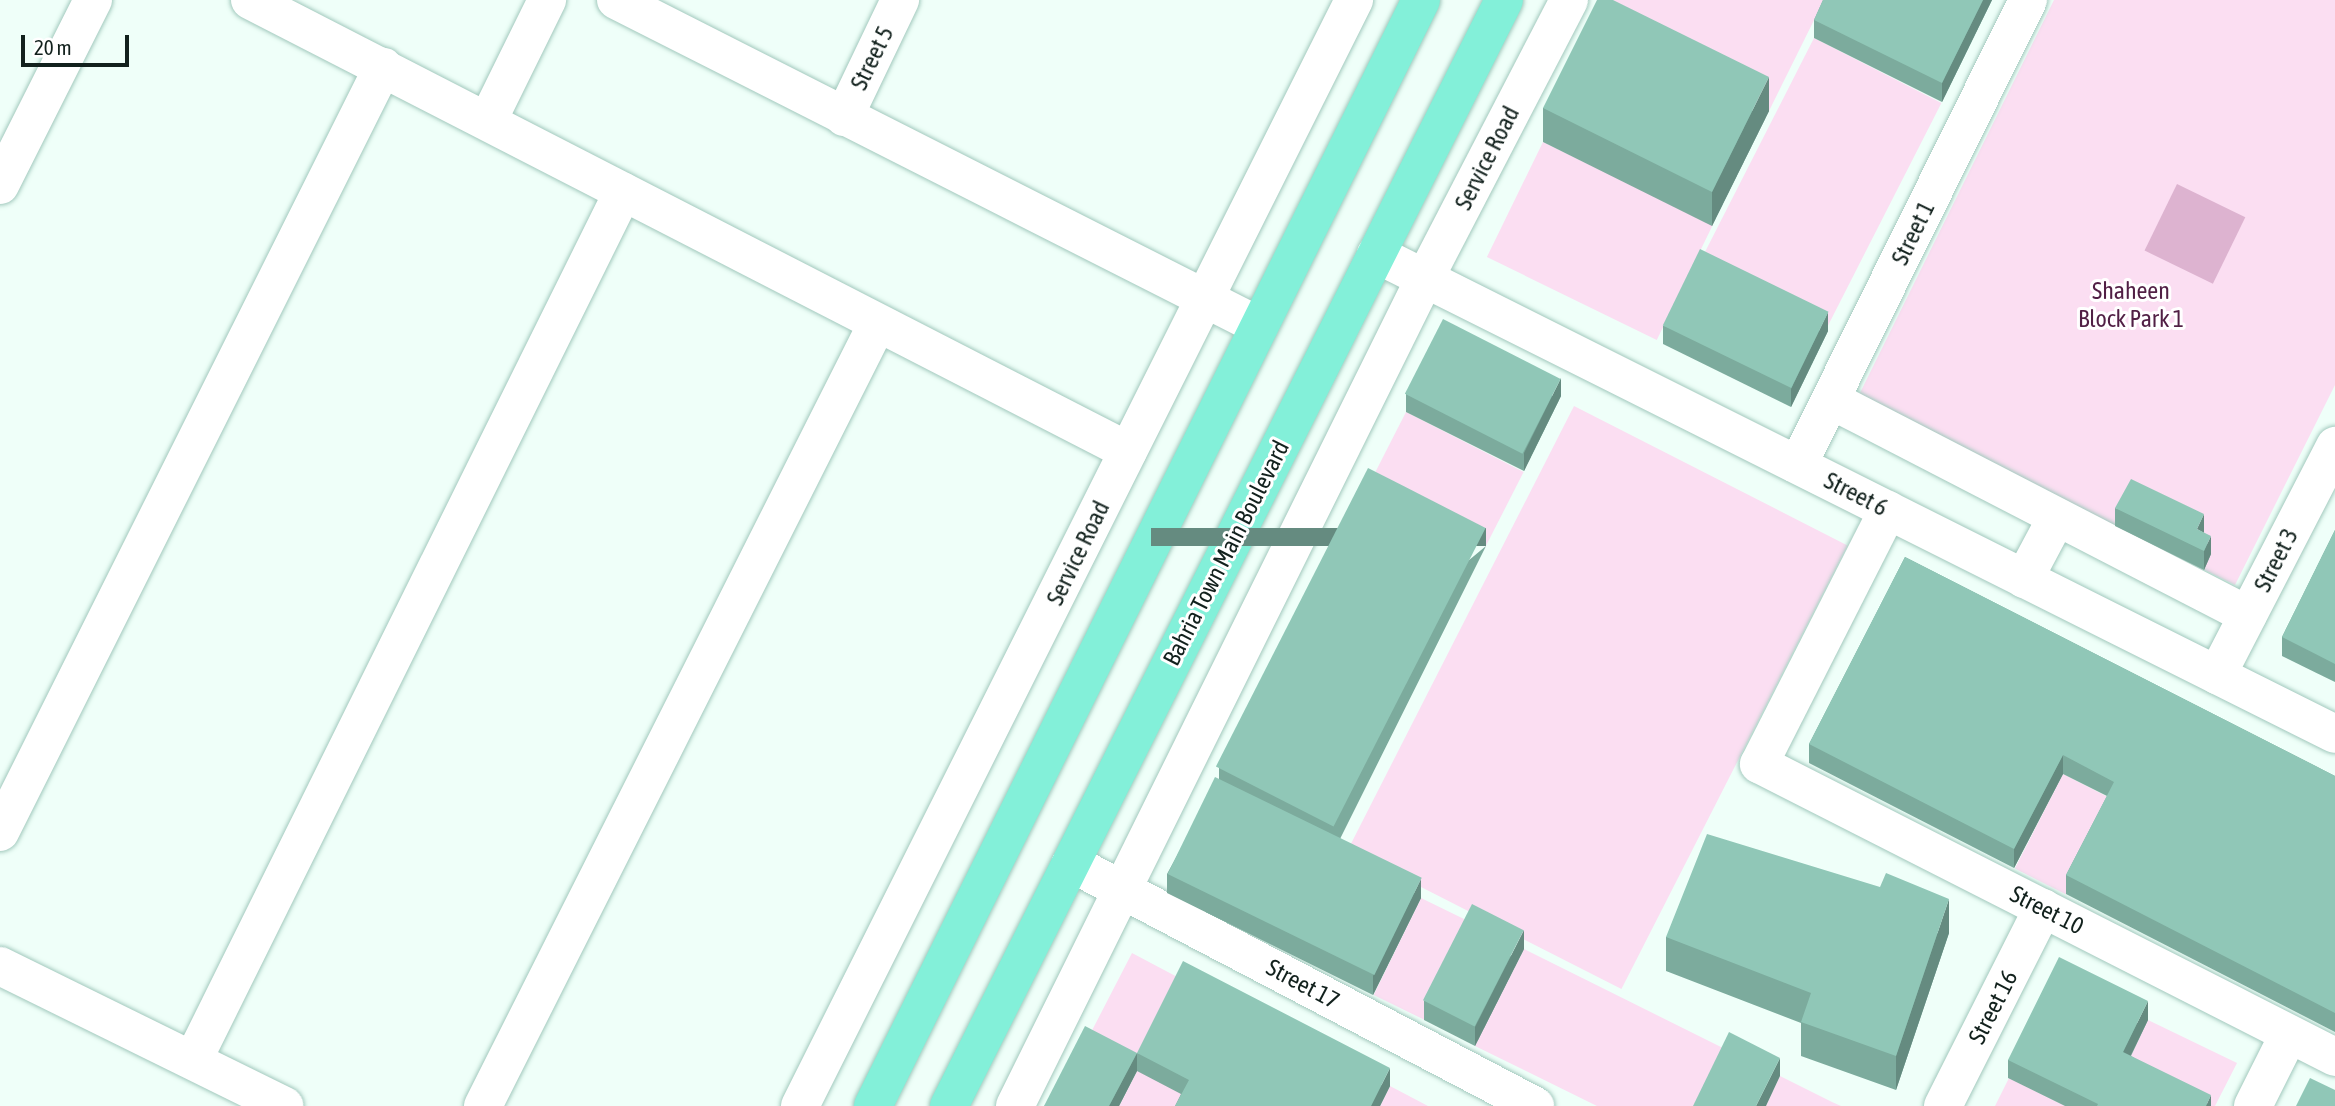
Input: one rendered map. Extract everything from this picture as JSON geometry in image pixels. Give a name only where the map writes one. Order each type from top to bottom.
[{"type":"main road","points":[[873,1106],[1421,0]]},
{"type":"main road","name":"Bahria Town Main Boulevard","points":[[949,1106],[1504,0]]},
{"type":"street","points":[[0,185],[93,0]]},
{"type":"street","points":[[250,0],[1128,451]]},
{"type":"street","points":[[488,120],[547,0]]},
{"type":"street","points":[[616,0],[1259,326]]},
{"type":"street","name":"Street 5","points":[[844,117],[900,0]]},
{"type":"street","name":"Service Road","points":[[800,1106],[1128,451],[1207,300],[1354,0]]},
{"type":"street","name":"Service Road","points":[[1015,1106],[1424,278],[1569,0]]},
{"type":"street","name":"Street 1","points":[[1798,465],[2028,0]]},
{"type":"street","points":[[0,832],[383,66]]},
{"type":"street","points":[[193,1060],[623,192]]},
{"type":"street","name":"Street 6","points":[[1376,254],[2335,734]]},
{"type":"street","points":[[484,1106],[877,324]]},
{"type":"street","points":[[1831,400],[2248,615]]},
{"type":"street","name":"Street 3","points":[[2217,675],[2335,446]]},
{"type":"street","name":"Street 10","points":[[1888,510],[1759,764],[2335,1057]]},
{"type":"street","points":[[2024,579],[2057,517]]},
{"type":"street","name":"Street 17","points":[[1071,863],[1535,1106]]},
{"type":"street","name":"Street 16","points":[[1943,1106],[2043,908]]},
{"type":"street","points":[[0,966],[284,1106]]},
{"type":"street","points":[[2253,1106],[2289,1034]]},
{"type":"green space","points":[[1614,0],[1824,0],[1769,111],[1600,27]]},
{"type":"green space","name":"Shaheen Block Park 1","points":[[2054,0],[2335,0],[2335,385],[2235,585],[1857,399]]},
{"type":"green space","points":[[1814,38],[1941,103],[1825,332],[1697,267]]},
{"type":"green space","points":[[1543,142],[1713,225],[1657,340],[1487,257]]},
{"type":"green space","points":[[1574,406],[1848,545],[1621,989],[1348,850]]},
{"type":"green space","points":[[1406,412],[1524,472],[1485,547],[1368,487]]},
{"type":"green space","points":[[2063,774],[2114,800],[2066,894],[2015,868]]},
{"type":"green space","points":[[1421,898],[1472,923],[1425,1020],[1374,995]]},
{"type":"green space","points":[[1524,949],[1729,1051],[1702,1106],[1597,1106],[1475,1046]]},
{"type":"green space","points":[[1132,953],[1183,980],[1189,1098],[1185,1106],[1119,1106],[1137,1071],[1085,1044]]},
{"type":"green space","points":[[2148,1020],[2237,1063],[2215,1106],[2195,1106],[2123,1071]]},
{"type":"green space","points":[[1780,1076],[1832,1102],[1841,1106],[1766,1106]]},
{"type":"green space","points":[[2009,1078],[2065,1106],[1995,1106]]},
{"type":"green space","points":[[1390,1086],[1428,1106],[1380,1106]]},
{"type":"shaded area","points":[[2177,184],[2245,217],[2213,284],[2145,251]]},
{"type":"building","points":[[1597,0],[1613,0],[1769,77],[1712,192],[1543,108]]},
{"type":"building","points":[[1823,0],[1983,0],[1942,83],[1814,20]]},
{"type":"building","points":[[1700,249],[1829,312],[1791,388],[1663,325]]},
{"type":"building","points":[[1443,319],[1561,379],[1522,454],[1405,394]]},
{"type":"building","points":[[1368,468],[1486,528],[1334,826],[1216,766]]},
{"type":"building","points":[[2131,479],[2204,514],[2197,529],[2211,536],[2204,551],[2115,508]]},
{"type":"building","points":[[2335,530],[2335,664],[2282,637]]},
{"type":"building","points":[[1905,557],[2335,776],[2335,1013],[2066,875],[2114,782],[2063,755],[2014,849],[1809,744]]},
{"type":"building","points":[[1215,777],[1422,878],[1374,975],[1168,874]]},
{"type":"building","points":[[1707,834],[1880,887],[1886,873],[1949,899],[1896,1056],[1801,1022],[1811,993],[1666,937]]},
{"type":"building","points":[[1472,904],[1524,930],[1475,1027],[1423,1000]]},
{"type":"building","points":[[2059,957],[2148,1001],[2123,1052],[2211,1095],[2206,1106],[2097,1106],[2098,1104],[2008,1060]]},
{"type":"building","points":[[1183,961],[1390,1068],[1371,1106],[1175,1106],[1189,1080],[1137,1053]]},
{"type":"building","points":[[1085,1026],[1137,1053],[1109,1106],[1044,1106]]},
{"type":"building","points":[[1729,1032],[1780,1058],[1756,1106],[1693,1106]]},
{"type":"building","points":[[2310,1078],[2335,1090],[2335,1106],[2296,1106]]}]
